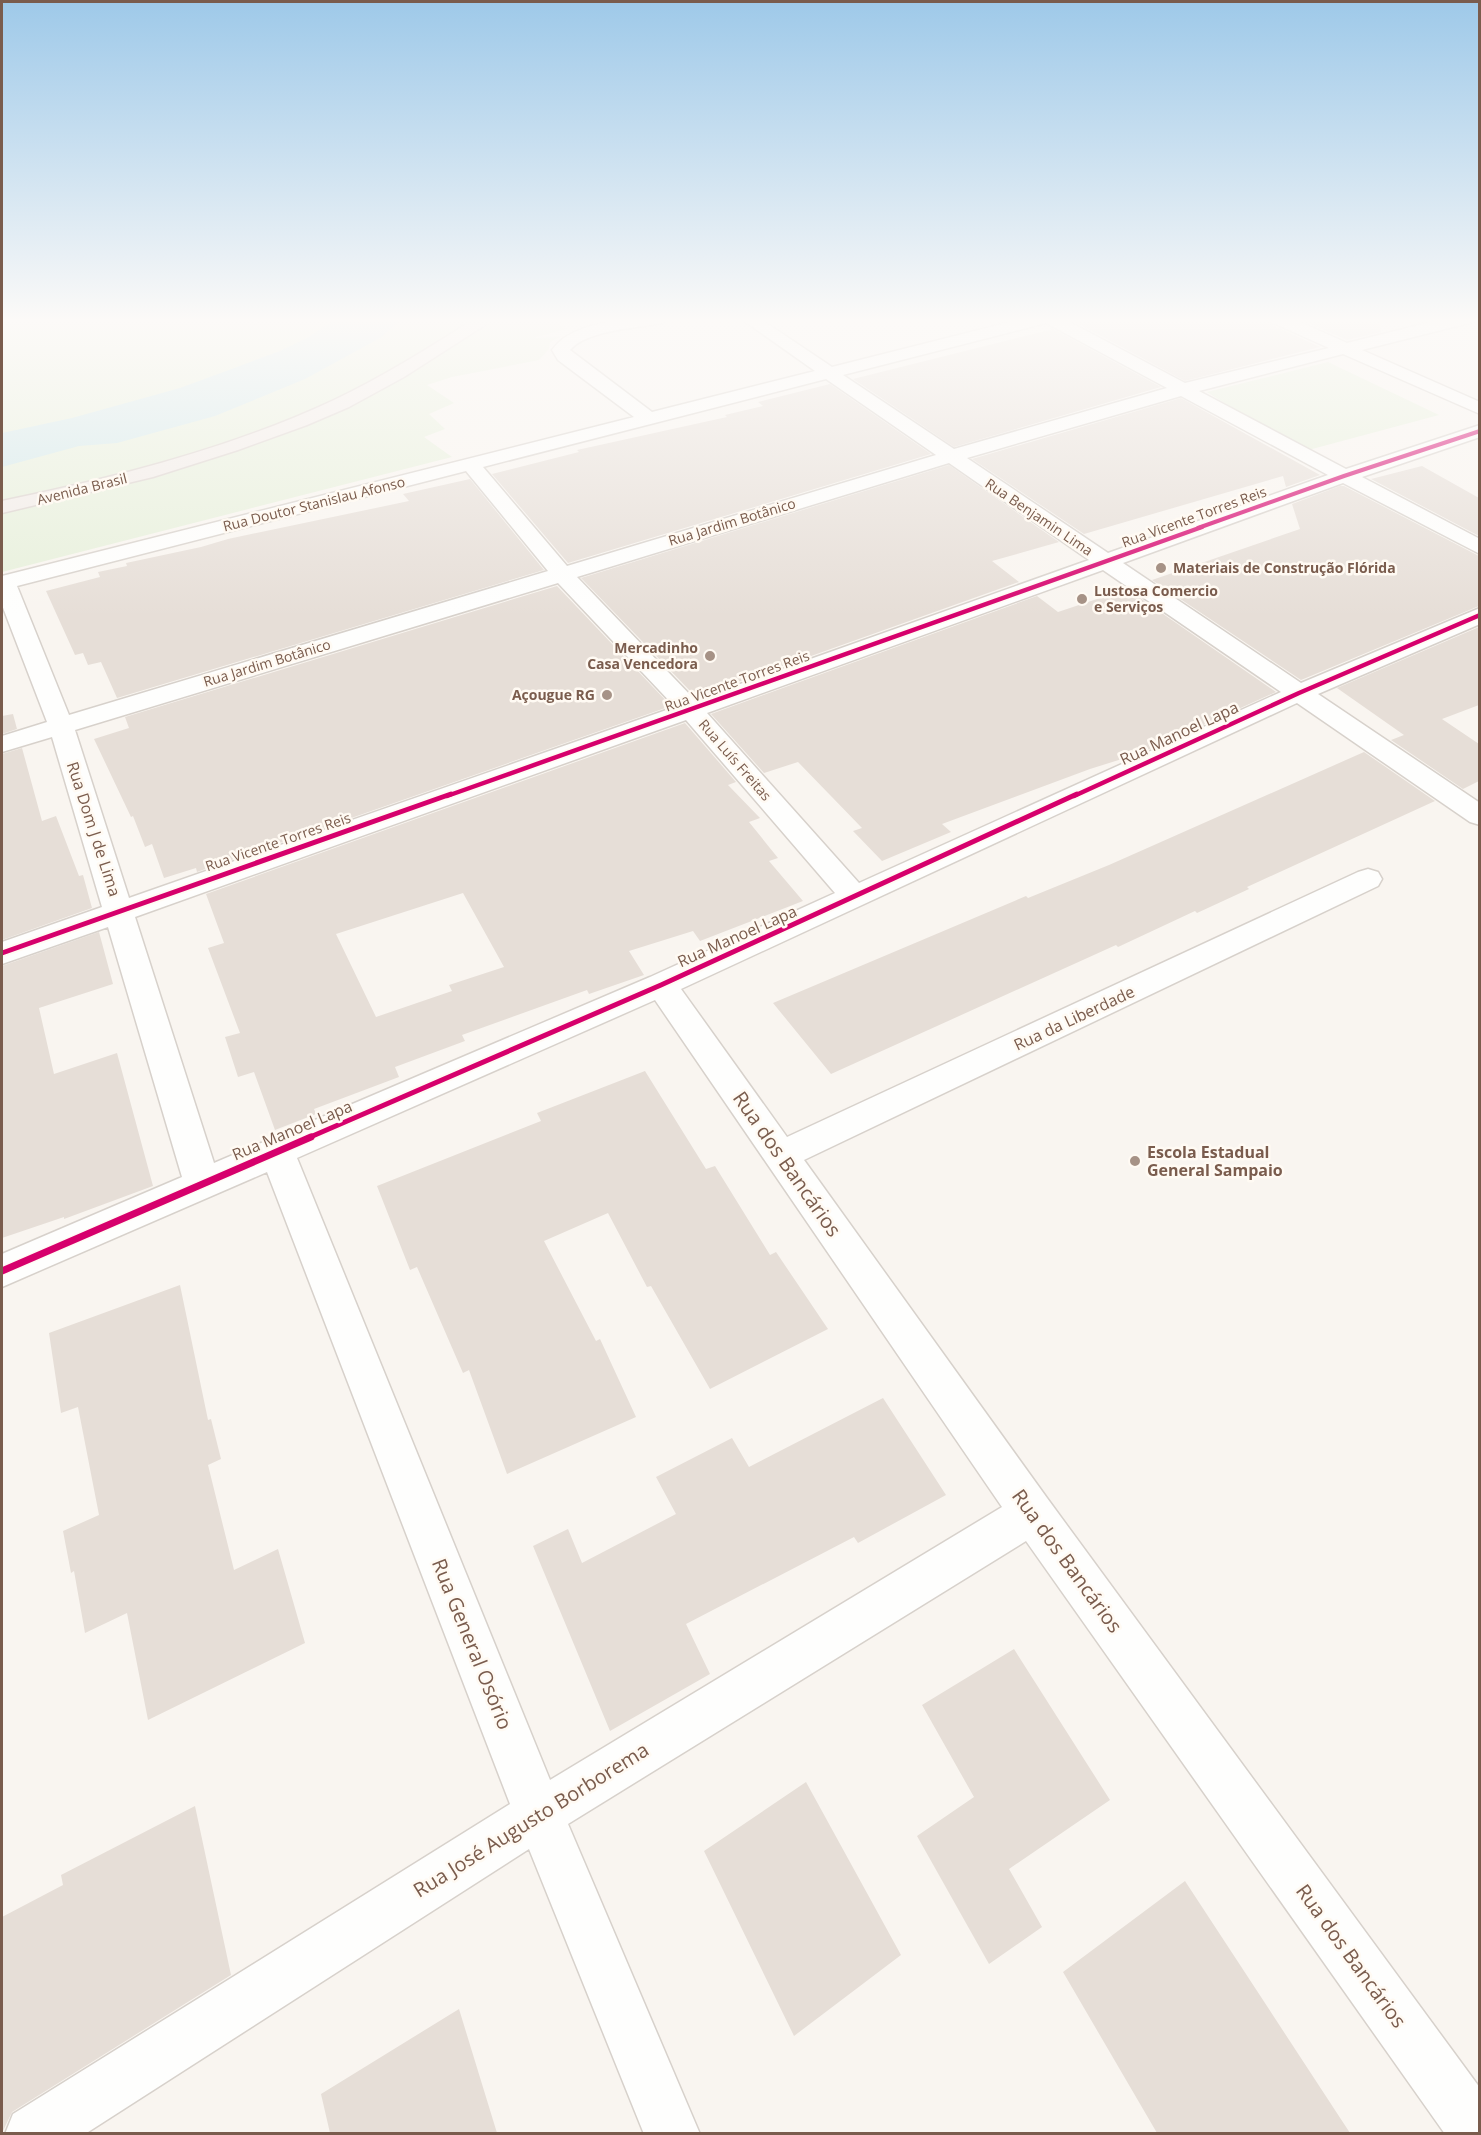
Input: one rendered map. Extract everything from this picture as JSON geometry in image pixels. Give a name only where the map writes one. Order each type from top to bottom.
[{"type":"highway","name":"Avenida Brasil","points":[[2,507],[65,495],[169,467],[307,418]]},
{"type":"street","name":"Rua Doutor Stanislau Afonso","points":[[3,583],[654,418]]},
{"type":"street","name":"Rua Benjamin Lima","points":[[892,418],[1479,816]]},
{"type":"street","name":"Rua Jardim Botânico","points":[[2,744],[561,573],[1085,418]]},
{"type":"street","points":[[1237,418],[1479,548]]},
{"type":"street","name":"Rua Vicente Torres Reis","points":[[2,953],[1344,476],[1479,431]]},
{"type":"street","name":"Rua Luís Freitas","points":[[470,464],[561,573],[691,710],[855,897]]},
{"type":"street","name":"Rua Dom J de Lima","points":[[3,583],[61,726],[202,1183]]},
{"type":"street","name":"Rua Manoel Lapa","points":[[2,1271],[662,985],[1299,693],[1479,615]]},
{"type":"street","name":"Rua da Liberdade","points":[[780,1156],[1368,879]]},
{"type":"street","name":"Rua dos Bancários","points":[[662,985],[1032,1513],[1479,2133]]},
{"type":"street","name":"Rua General Osório","points":[[277,1152],[539,1814],[672,2133]]},
{"type":"street","name":"Rua José Augusto Borborema","points":[[33,2133],[539,1814],[1032,1513]]},
{"type":"green space","points":[[2,418],[433,418],[445,429],[424,437],[452,457],[2,572]]},
{"type":"green space","points":[[1247,418],[1429,418],[1301,452]]},
{"type":"water","points":[[72,418],[209,418],[117,443],[79,446],[2,467],[2,433]]},
{"type":"building","points":[[724,418],[879,418],[931,454],[568,563],[492,474],[579,452],[577,450]]},
{"type":"building","points":[[910,418],[1055,418],[954,447]]},
{"type":"building","points":[[1114,418],[1216,418],[1320,475],[1286,487],[1283,476],[1084,534],[972,459]]},
{"type":"building","points":[[949,465],[1059,542],[992,561],[1019,582],[696,697],[581,578]]},
{"type":"building","points":[[1422,466],[1479,498],[1479,536],[1371,479]]},
{"type":"building","points":[[470,479],[544,570],[117,698],[101,662],[88,665],[83,653],[75,655],[46,591],[100,577],[98,572],[127,566],[126,563],[409,501],[403,494]]},
{"type":"building","points":[[1340,486],[1479,556],[1479,606],[1301,680],[1152,580],[1300,529],[1292,504]]},
{"type":"building","points":[[557,586],[671,706],[197,872],[196,868],[164,878],[152,844],[145,847],[133,816],[131,817],[94,739],[129,728],[125,717]]},
{"type":"building","points":[[1127,589],[1276,692],[1141,753],[1090,769],[942,824],[951,832],[882,861],[853,831],[862,828],[798,762],[764,773],[711,714],[1037,596],[1058,612]]},
{"type":"building","points":[[1479,627],[1479,705],[1442,719],[1479,744],[1479,781],[1463,789],[1391,740],[1404,735],[1337,688]]},
{"type":"building","points":[[13,714],[17,729],[2,734],[2,716]]},
{"type":"building","points":[[685,723],[736,782],[728,785],[760,818],[749,822],[778,858],[769,861],[803,901],[700,941],[693,931],[629,951],[644,975],[589,994],[587,990],[462,1035],[465,1041],[395,1067],[399,1077],[314,1109],[316,1114],[275,1130],[254,1072],[238,1077],[225,1037],[240,1033],[208,948],[224,943],[206,894]],"holes":[[[463,893],[504,967],[449,985],[452,991],[376,1017],[336,934]]]},
{"type":"building","points":[[22,748],[42,821],[56,816],[79,876],[83,875],[92,908],[2,940],[2,754]]},
{"type":"building","points":[[1364,752],[1435,801],[1247,887],[1249,889],[1197,913],[1195,911],[1118,947],[1116,945],[831,1074],[773,1003],[1026,896],[1028,898],[1109,865]]},
{"type":"building","points":[[99,932],[113,984],[39,1008],[54,1074],[117,1053],[153,1186],[64,1219],[64,1217],[2,1238],[2,966]]},
{"type":"building","points":[[645,1071],[706,1169],[715,1166],[770,1255],[776,1252],[828,1329],[710,1389],[651,1286],[647,1287],[608,1213],[544,1241],[596,1341],[600,1339],[636,1417],[507,1474],[469,1370],[463,1373],[417,1267],[410,1270],[377,1186],[541,1121],[537,1113]]},
{"type":"building","points":[[180,1285],[208,1420],[211,1419],[221,1459],[208,1465],[234,1570],[278,1549],[305,1643],[148,1720],[127,1613],[85,1633],[74,1571],[71,1573],[63,1531],[99,1515],[78,1407],[61,1413],[49,1333]]},
{"type":"building","points":[[883,1398],[946,1495],[858,1543],[854,1537],[686,1624],[710,1674],[610,1731],[533,1546],[568,1529],[582,1563],[676,1514],[656,1477],[732,1438],[749,1467]]},
{"type":"building","points":[[1014,1649],[1110,1800],[1009,1869],[1042,1927],[989,1964],[917,1836],[974,1797],[922,1705]]},
{"type":"building","points":[[806,1782],[901,1955],[794,2036],[704,1851]]},
{"type":"building","points":[[195,1806],[231,1975],[12,2112],[2,2133],[2,1917],[63,1885],[61,1875]]},
{"type":"building","points":[[1185,1881],[1350,2133],[1157,2133],[1063,1972]]},
{"type":"building","points":[[459,2009],[497,2133],[330,2133],[321,2094]]},
{"type":"cycle path","points":[[2,953],[1344,476],[1480,431]]},
{"type":"cycle path","points":[[2,1271],[661,985],[1299,693],[1480,615]]},
{"type":"place","name":"Materiais de Construção Flórida","points":[[1161,568]]},
{"type":"place","name":"Lustosa Comercio e Serviços","points":[[1082,599]]},
{"type":"place","name":"Mercadinho Casa Vencedora","points":[[710,656]]},
{"type":"place","name":"Açougue RG","points":[[607,695]]},
{"type":"place","name":"Escola Estadual General Sampaio","points":[[1135,1161]]}]
